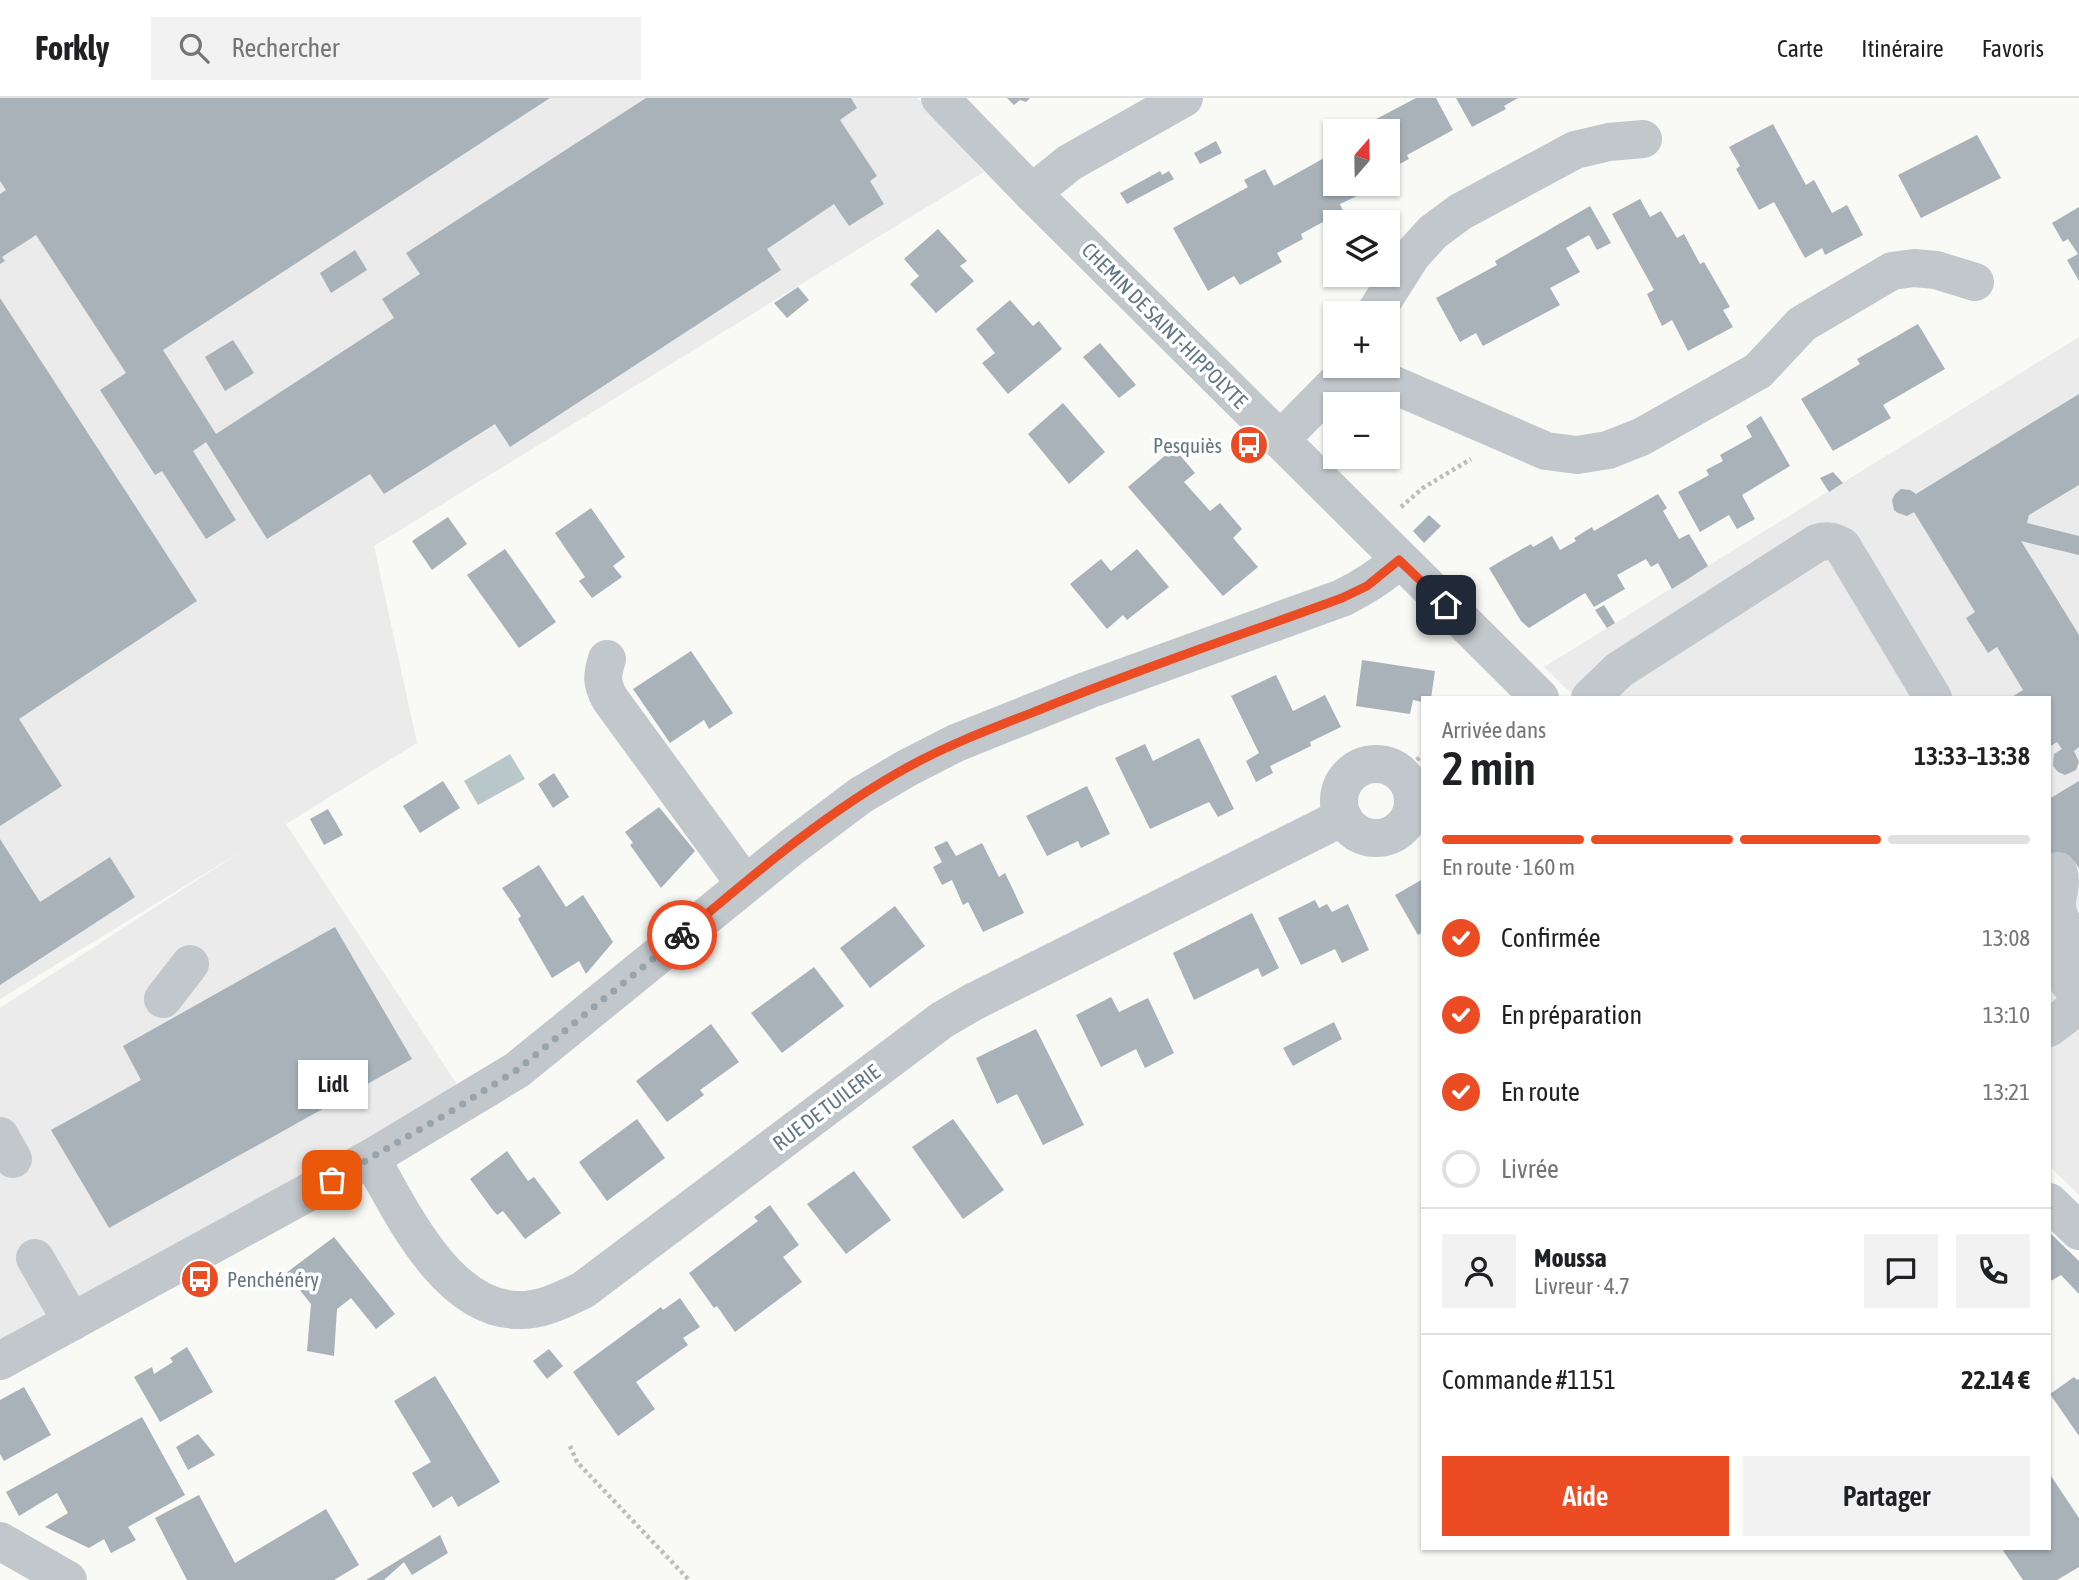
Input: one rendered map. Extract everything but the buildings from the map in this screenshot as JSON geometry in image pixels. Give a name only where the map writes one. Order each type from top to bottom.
[{"type":"street","name":"CHEMIN DE SAINT-HIPPOLYTE","points":[[940,98],[1032,193],[1539,696]]},
{"type":"street","points":[[1032,193],[1069,163],[1184,98]]},
{"type":"street","points":[[1383,301],[1412,256],[1433,232],[1460,212],[1575,150],[1609,142],[1643,139]]},
{"type":"street","points":[[1376,378],[1546,451],[1577,455],[1608,450],[1640,438],[1758,371],[1790,334],[1808,319],[1892,271],[1914,268],[1936,270],[1975,282]]},
{"type":"street","points":[[1280,440],[1341,378]]},
{"type":"street","points":[[1593,696],[1619,670],[1817,543],[1834,541],[1842,546],[1851,589],[1893,657],[1931,696]]},
{"type":"street","points":[[0,1361],[371,1158],[517,1070],[745,884],[861,795],[956,743],[1088,690],[1342,598],[1376,579],[1387,546]]},
{"type":"street","points":[[607,659],[602,677],[603,687],[610,699],[745,884]]},
{"type":"street","points":[[1412,765],[1408,783],[1413,794],[1413,806],[1403,827],[1394,834],[1371,838],[1350,827],[1339,806],[1340,793],[1353,772],[1364,766],[1412,765]]},
{"type":"street","name":"RUE DE TUILERIE","points":[[371,1158],[401,1212],[450,1280],[492,1304],[515,1310],[539,1308],[561,1301],[583,1290],[942,1020],[1343,817]]},
{"type":"street","points":[[2058,871],[2061,880],[2057,909],[2061,921],[2079,947]]},
{"type":"street","points":[[2051,961],[2079,996]]},
{"type":"street","points":[[163,999],[190,964]]},
{"type":"street","points":[[2051,1026],[2079,1005]]},
{"type":"street","points":[[2051,1204],[2079,1231]]},
{"type":"street","points":[[35,1258],[72,1322]]},
{"type":"street","points":[[0,1541],[68,1580]]},
{"type":"path","points":[[1387,546],[1423,488],[1475,456],[1488,428]]},
{"type":"path","points":[[570,1446],[578,1462],[689,1580]]},
{"type":"shaded area","points":[[0,98],[918,98],[984,172],[374,546],[417,743],[286,824],[468,1101],[0,1360],[0,1008],[245,849],[0,999]]},
{"type":"shaded area","points":[[2079,337],[2079,1195],[2051,1168],[2051,696],[1574,696],[1544,667]]},
{"type":"shaded area","points":[[510,754],[525,779],[478,805],[464,781]]},
{"type":"way so far","points":[[332,1180],[517,1070],[682,935]]},
{"type":"place","name":"Pesquiès","points":[[1249,445]]},
{"type":"place","name":"Lidl","points":[[332,1180]]},
{"type":"place","name":"Penchénéry","points":[[200,1279]]},
{"type":"route","points":[[682,935],[722,901],[861,795],[956,743],[1088,690],[1342,598],[1367,586],[1399,560],[1446,605]]}]
